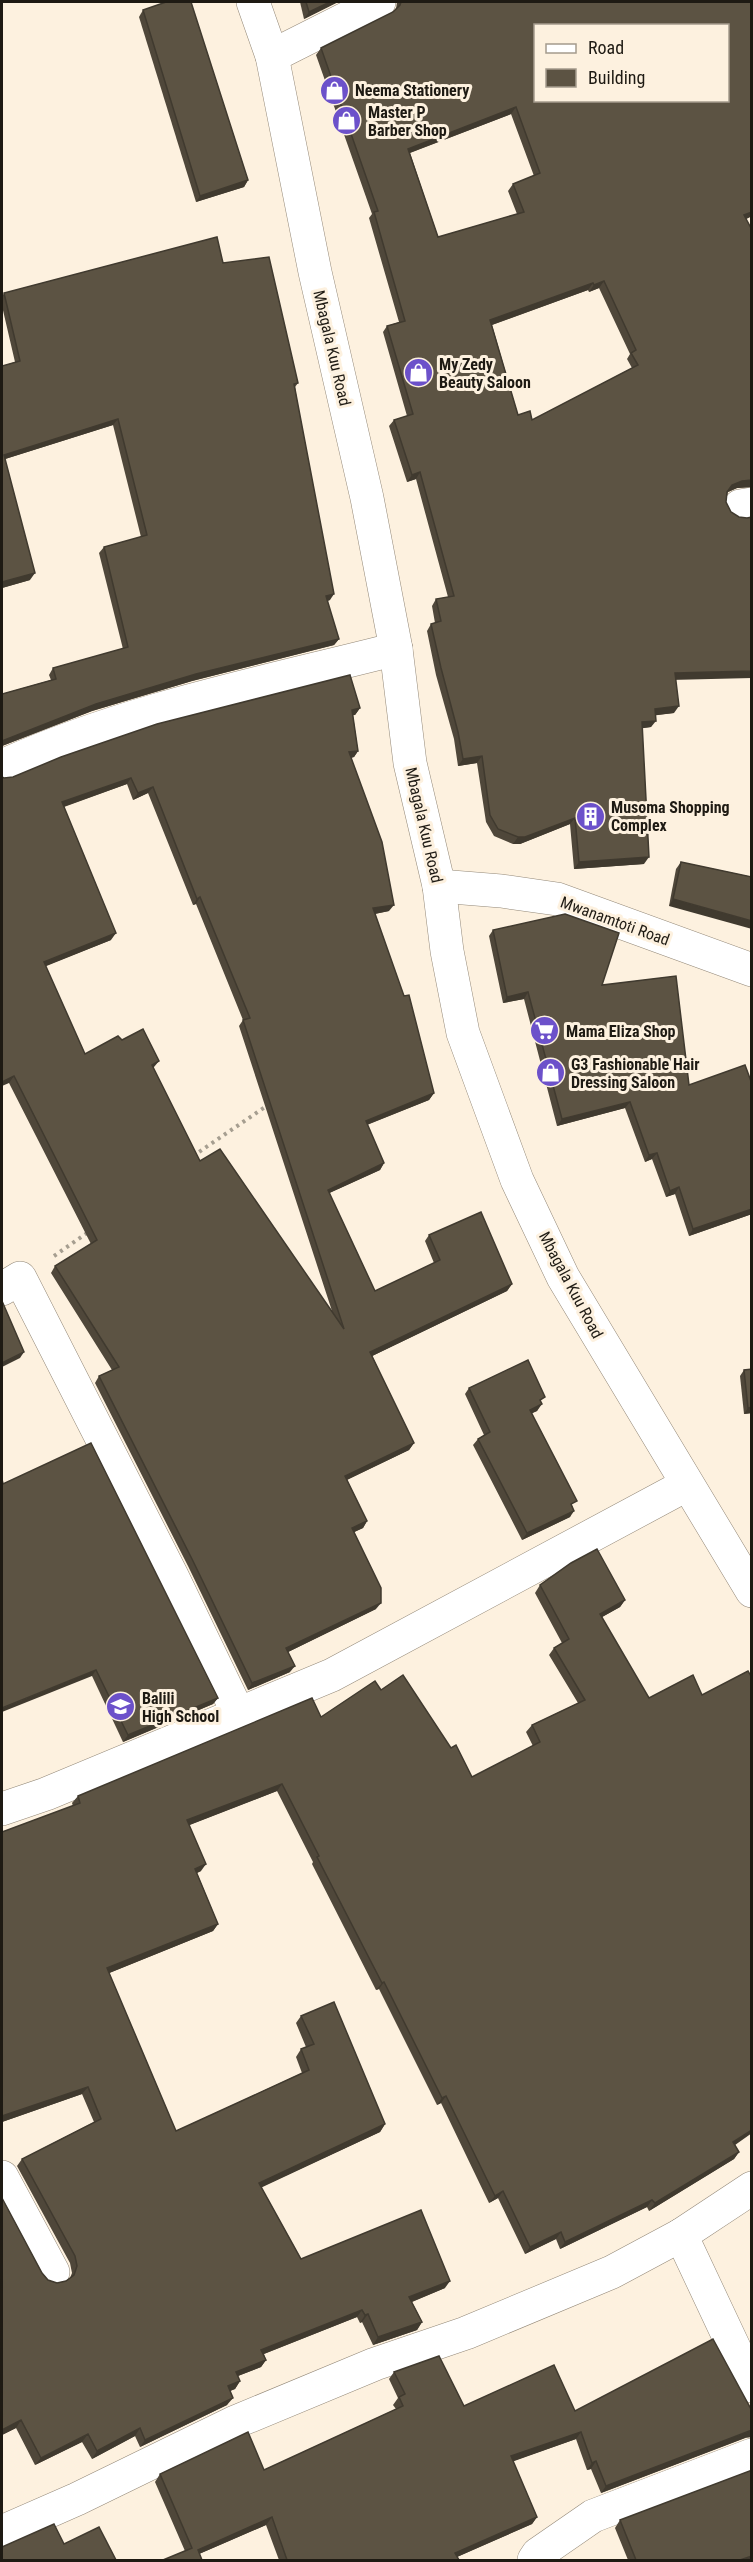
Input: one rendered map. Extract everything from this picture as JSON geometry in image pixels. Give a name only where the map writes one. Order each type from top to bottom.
[{"type":"street","name":"Mbagala Kuu Road","points":[[253,2],[272,56],[315,272],[366,498],[396,648],[410,763],[439,886],[447,951],[463,1033],[517,1180],[563,1277],[686,1485],[752,1591]]},
{"type":"street","points":[[272,56],[379,2]]},
{"type":"street","points":[[2,766],[79,733],[148,712],[249,684],[396,648]]},
{"type":"street","name":"Mwanamtoti Road","points":[[439,886],[501,891],[557,899],[752,970]]},
{"type":"street","points":[[11,1283],[171,1574],[239,1715]]},
{"type":"street","points":[[2,1809],[46,1794],[332,1675],[686,1485]]},
{"type":"street","points":[[2,2177],[53,2272]]},
{"type":"street","points":[[2,2532],[77,2499],[233,2423],[375,2364],[466,2333],[612,2272],[681,2235],[752,2188]]},
{"type":"street","points":[[681,2235],[752,2386]]},
{"type":"street","points":[[534,2560],[538,2554],[593,2516],[752,2455]]},
{"type":"path","points":[[187,1160],[255,1112],[274,1102]]},
{"type":"path","points":[[11,1283],[92,1229]]},
{"type":"building","points":[[166,2],[191,2],[248,180],[200,196],[143,10]]},
{"type":"building","points":[[306,2],[330,2],[309,12]]},
{"type":"building","points":[[401,2],[752,2],[752,212],[744,215],[752,230],[752,480],[732,485],[727,492],[726,502],[731,512],[739,517],[752,517],[752,671],[675,673],[679,706],[655,709],[656,721],[642,722],[649,857],[579,862],[575,818],[525,837],[518,837],[498,829],[490,815],[482,756],[463,759],[431,624],[441,621],[436,599],[454,596],[420,472],[412,475],[394,420],[413,414],[387,326],[405,321],[374,212],[378,211],[321,48],[393,12]],"holes":[[[516,107],[540,173],[513,184],[524,212],[438,237],[408,149]],[[604,281],[636,350],[631,353],[638,365],[532,420],[530,411],[518,415],[490,320]]]},
{"type":"building","points":[[217,237],[223,263],[269,257],[298,383],[294,384],[334,594],[326,596],[339,639],[196,674],[96,704],[2,741],[2,694],[56,679],[53,668],[128,647],[104,547],[147,535],[118,419],[4,455],[35,573],[2,582],[2,366],[20,361],[4,293]]},
{"type":"building","points":[[350,675],[360,708],[352,710],[358,751],[349,752],[382,842],[394,905],[373,908],[404,996],[409,995],[434,1093],[366,1121],[384,1163],[328,1190],[375,1291],[440,1260],[429,1235],[481,1212],[512,1284],[370,1352],[414,1443],[345,1476],[367,1521],[352,1528],[381,1588],[381,1603],[286,1648],[295,1666],[252,1683],[99,1376],[119,1367],[55,1266],[97,1240],[14,1076],[2,1082],[2,777],[13,777],[61,757],[157,724]],"holes":[[[131,778],[138,793],[153,787],[197,899],[200,897],[250,1018],[243,1020],[344,1329],[220,1149],[200,1161],[152,1065],[159,1061],[143,1029],[122,1040],[118,1036],[85,1054],[44,962],[116,933],[62,802]]]},
{"type":"building","points":[[681,862],[752,877],[752,921],[673,899]]},
{"type":"building","points":[[565,914],[619,933],[602,985],[676,976],[689,1085],[745,1065],[752,1084],[752,1209],[693,1229],[679,1187],[670,1191],[657,1153],[649,1155],[630,1102],[562,1119],[528,992],[507,997],[493,930]]},
{"type":"building","points":[[2,1301],[24,1352],[2,1363]]},
{"type":"building","points":[[528,1360],[545,1397],[540,1400],[542,1404],[530,1410],[577,1501],[571,1504],[574,1511],[527,1533],[478,1439],[490,1432],[469,1388]]},
{"type":"building","points":[[752,1369],[752,1407],[748,1408],[744,1370]]},
{"type":"building","points":[[91,1443],[218,1698],[128,1735],[96,1670],[2,1708],[2,1479],[3,1484]]},
{"type":"building","points":[[597,1549],[625,1600],[600,1614],[649,1698],[693,1675],[702,1695],[748,1671],[752,1678],[752,2130],[733,2142],[739,2152],[655,2203],[652,2200],[565,2242],[561,2232],[530,2247],[503,2191],[495,2196],[446,2096],[442,2098],[384,1982],[382,1983],[317,1857],[319,1856],[282,1784],[187,1820],[206,1864],[195,1869],[218,1924],[107,1968],[176,2131],[309,2070],[301,2049],[314,2044],[301,2016],[334,2002],[385,2124],[259,2183],[301,2259],[421,2210],[450,2281],[409,2297],[422,2322],[378,2337],[368,2314],[365,2315],[362,2310],[261,2350],[266,2360],[236,2372],[240,2381],[228,2386],[233,2398],[145,2440],[140,2428],[97,2451],[88,2434],[41,2458],[21,2420],[2,2430],[2,2198],[42,2273],[48,2280],[57,2283],[66,2281],[74,2275],[77,2266],[75,2256],[22,2159],[101,2119],[88,2087],[2,2116],[2,1832],[80,1803],[78,1796],[312,1698],[321,1717],[375,1681],[381,1690],[403,1675],[451,1748],[456,1745],[472,1777],[540,1742],[532,1725],[585,1700],[554,1648],[569,1639],[540,1585],[571,1563]]},
{"type":"building","points":[[713,2339],[752,2411],[752,2430],[606,2486],[596,2461],[592,2463],[581,2432],[511,2456],[537,2517],[455,2553],[459,2560],[287,2560],[272,2517],[198,2550],[202,2560],[163,2560],[192,2548],[160,2474],[248,2432],[264,2470],[403,2406],[399,2397],[405,2394],[394,2372],[439,2356],[464,2406],[554,2365],[575,2411]]},
{"type":"building","points":[[752,2470],[752,2556],[740,2560],[636,2560],[620,2520]]},
{"type":"building","points":[[54,2524],[64,2544],[99,2527],[116,2560],[2,2560],[2,2547]]},
{"type":"place","name":"Neema Stationery","points":[[334,90]]},
{"type":"place","name":"Master P Barber Shop","points":[[347,121]]},
{"type":"place","name":"My Zedy Beauty Saloon","points":[[418,373]]},
{"type":"place","name":"Musoma Shopping Complex","points":[[590,816]]},
{"type":"place","name":"Mama Eliza Shop","points":[[545,1031]]},
{"type":"place","name":"G3 Fashionable Hair Dressing Saloon","points":[[550,1073]]},
{"type":"place","name":"Balili High School","points":[[121,1707]]}]
